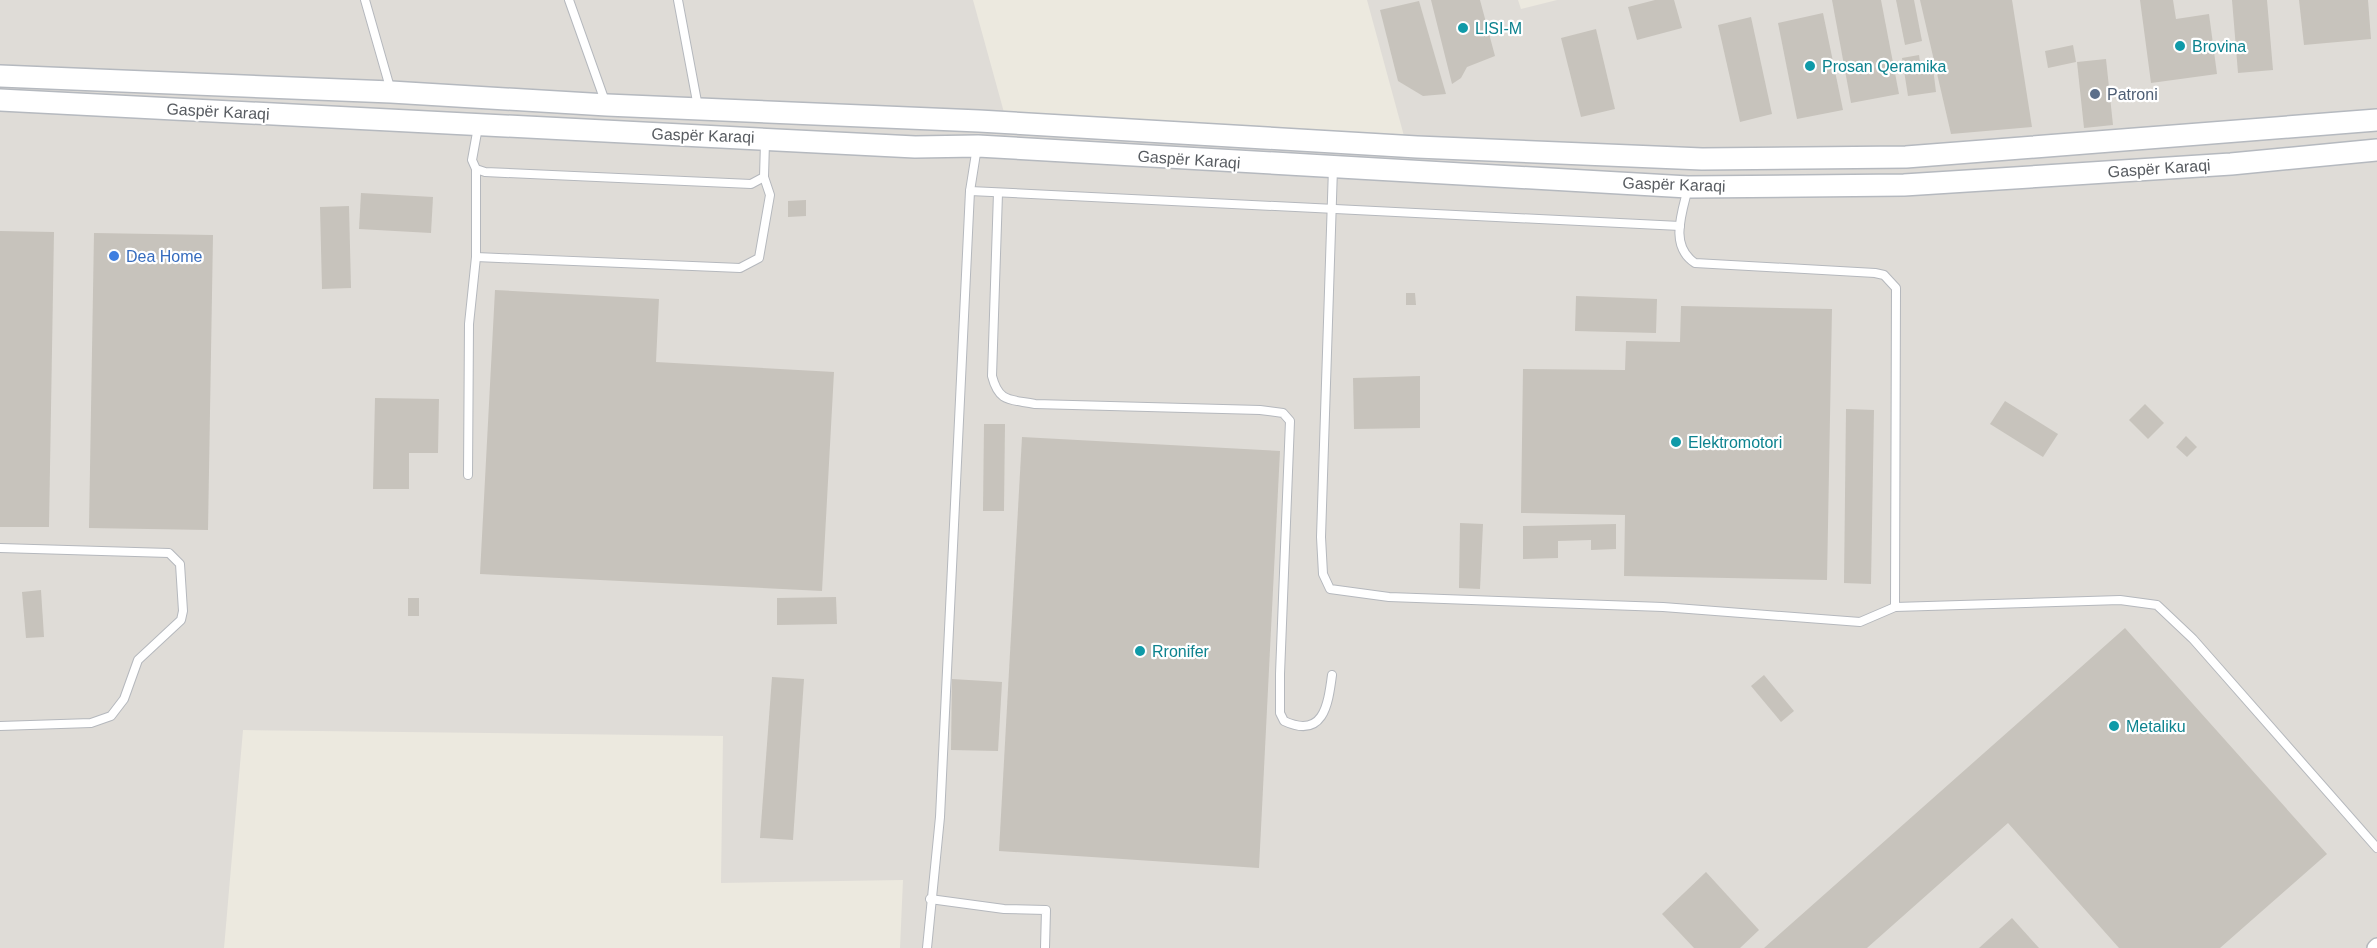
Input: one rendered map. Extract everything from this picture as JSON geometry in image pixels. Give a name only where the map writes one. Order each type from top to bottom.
[{"type":"main road","name":"Gaspër Karaqi","points":[[0,76],[391,92],[607,105],[990,122],[1429,147],[1702,159],[1906,157],[2377,120]]},
{"type":"main road","name":"Gaspër Karaqi","points":[[0,100],[915,147],[978,146],[1688,187],[1904,185],[2231,164],[2377,150]]},
{"type":"lane","points":[[569,0],[607,105]]},
{"type":"lane","points":[[678,0],[699,109]]},
{"type":"lane","points":[[368,1],[391,92]]},
{"type":"lane","points":[[468,475],[469,324],[476,257],[476,169],[472,160],[478,125]]},
{"type":"lane","points":[[476,257],[740,268],[759,258],[770,195],[764,177],[765,138]]},
{"type":"lane","points":[[927,948],[930,899],[940,817],[970,191],[978,146]]},
{"type":"lane","points":[[1333,168],[1321,537],[1323,574],[1330,589],[1389,597],[1663,607],[1860,622],[1895,607],[2120,600],[2157,605],[2193,639],[2377,848]]},
{"type":"lane","points":[[476,169],[485,172],[751,184],[764,177]]},
{"type":"lane","points":[[1688,187],[1680,226],[1683,252],[1695,263],[1875,273],[1891,280],[1896,288],[1895,607]]},
{"type":"lane","points":[[970,191],[1680,226]]},
{"type":"lane","points":[[998,193],[992,376],[996,390],[1003,398],[1035,404],[1260,410],[1283,413],[1290,421],[1280,674],[1280,713],[1284,721],[1304,727],[1311,726],[1320,718],[1329,695],[1332,675]]},
{"type":"lane","points":[[0,548],[169,553],[180,564],[183,611],[181,620],[138,660],[124,699],[111,716],[91,723],[0,726]]},
{"type":"lane","points":[[930,899],[1004,909],[1046,910],[1045,948]]},
{"type":"shaded area","points":[[0,0],[973,0],[1005,116],[1404,136],[1367,0],[1518,0],[1521,9],[1557,0],[2377,0],[2377,948],[900,948],[903,880],[721,883],[723,736],[243,730],[224,948],[0,948]]},
{"type":"building","name":"LISI-M","points":[[1431,0],[1480,0],[1495,56],[1467,67],[1461,78],[1452,84]]},
{"type":"building","points":[[1655,0],[1674,0],[1682,28],[1637,40],[1628,7]]},
{"type":"building","points":[[1832,0],[1881,0],[1899,94],[1851,103]]},
{"type":"building","points":[[1896,0],[1914,0],[1922,41],[1905,45]]},
{"type":"building","points":[[1920,0],[2012,0],[2032,127],[1951,134]]},
{"type":"building","name":"Brovina","points":[[2140,0],[2173,0],[2176,19],[2209,14],[2217,74],[2151,83]]},
{"type":"building","points":[[2232,0],[2267,0],[2273,70],[2238,73]]},
{"type":"building","points":[[2299,0],[2368,0],[2371,39],[2304,45]]},
{"type":"building","points":[[1419,1],[1446,94],[1423,96],[1398,81],[1380,10]]},
{"type":"building","name":"Prosan Qeramika","points":[[1823,13],[1843,110],[1797,119],[1778,23]]},
{"type":"building","points":[[1751,17],[1772,114],[1740,122],[1718,25]]},
{"type":"building","points":[[1596,29],[1615,109],[1581,117],[1561,38]]},
{"type":"building","points":[[2073,45],[2076,62],[2048,68],[2045,51]]},
{"type":"building","points":[[1919,55],[1920,62],[1932,60],[1936,92],[1908,96],[1902,58]]},
{"type":"building","name":"Patroni","points":[[2106,59],[2113,125],[2084,128],[2077,62]]},
{"type":"building","points":[[361,193],[433,197],[431,233],[359,229]]},
{"type":"building","points":[[806,200],[806,216],[788,217],[788,201]]},
{"type":"building","points":[[349,206],[351,288],[322,289],[320,207]]},
{"type":"building","points":[[0,231],[54,232],[49,527],[0,527]]},
{"type":"building","points":[[94,233],[213,235],[208,530],[89,528]]},
{"type":"building","points":[[495,290],[659,299],[656,362],[834,372],[822,591],[480,574]]},
{"type":"building","points":[[1406,293],[1415,293],[1416,305],[1406,305]]},
{"type":"building","points":[[1576,296],[1657,299],[1656,333],[1575,331]]},
{"type":"building","name":"Elektromotori","points":[[1681,306],[1832,309],[1827,580],[1624,576],[1625,515],[1521,513],[1523,369],[1625,370],[1626,341],[1680,342]]},
{"type":"building","points":[[1420,376],[1420,428],[1354,429],[1353,378]]},
{"type":"building","points":[[375,398],[439,399],[438,453],[409,453],[409,489],[373,489]]},
{"type":"building","points":[[2005,401],[2058,434],[2043,457],[1990,424]]},
{"type":"building","points":[[2145,404],[2164,423],[2148,439],[2129,420]]},
{"type":"building","points":[[1846,409],[1874,410],[1871,584],[1844,583]]},
{"type":"building","points":[[984,424],[1005,424],[1004,511],[983,511]]},
{"type":"building","points":[[2186,436],[2197,447],[2187,457],[2176,447]]},
{"type":"building","name":"Rronifer","points":[[1022,437],[1280,451],[1259,868],[999,851]]},
{"type":"building","points":[[1460,523],[1483,524],[1480,589],[1459,588]]},
{"type":"building","points":[[1616,524],[1616,549],[1591,550],[1591,540],[1558,541],[1558,558],[1523,559],[1523,526]]},
{"type":"building","points":[[41,590],[44,637],[26,638],[22,592]]},
{"type":"building","points":[[836,597],[837,624],[777,625],[777,598]]},
{"type":"building","points":[[408,598],[419,598],[419,616],[408,616]]},
{"type":"building","name":"Metaliku","points":[[2125,628],[2327,854],[2220,948],[2119,948],[2008,823],[1867,948],[1764,948]]},
{"type":"building","points":[[1764,675],[1794,711],[1781,722],[1751,686]]},
{"type":"building","points":[[772,677],[804,679],[793,840],[760,838]]},
{"type":"building","points":[[952,679],[1002,682],[998,751],[951,750]]},
{"type":"building","points":[[1706,872],[1759,930],[1740,948],[1694,948],[1662,914]]},
{"type":"building","points":[[2012,918],[2039,948],[1979,948]]},
{"type":"place","name":"LISI-M","points":[[1463,28]]},
{"type":"place","name":"Brovina","points":[[2180,46]]},
{"type":"place","name":"Prosan Qeramika","points":[[1810,66]]},
{"type":"place","name":"Patroni","points":[[2095,94]]},
{"type":"place","name":"Dea Home","points":[[114,256]]},
{"type":"place","name":"Elektromotori","points":[[1676,442]]},
{"type":"place","name":"Rronifer","points":[[1140,651]]},
{"type":"place","name":"Metaliku","points":[[2114,726]]}]
